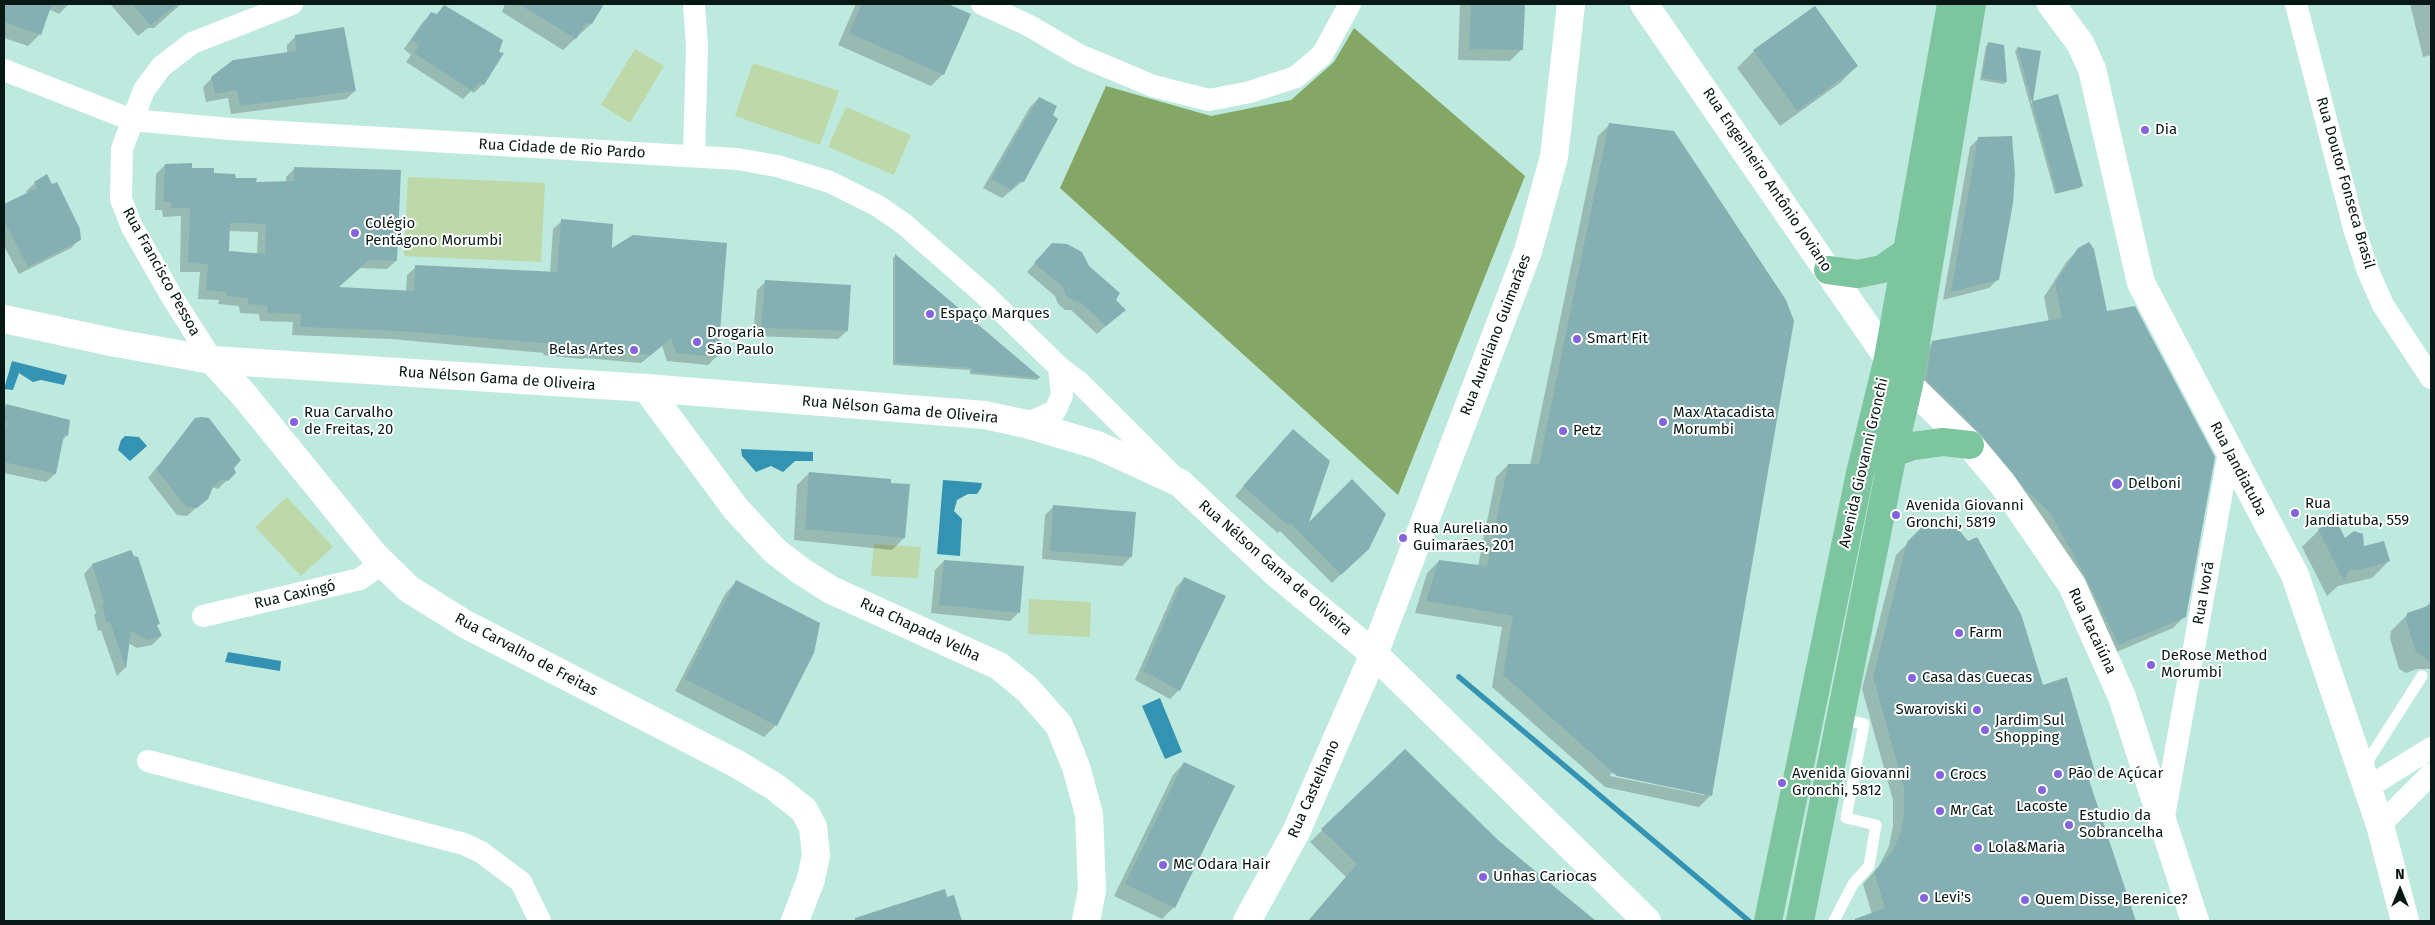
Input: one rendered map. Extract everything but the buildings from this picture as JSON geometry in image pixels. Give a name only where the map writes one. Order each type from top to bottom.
[{"type":"main road","name":"Avenida Giovanni Gronchi","points":[[1768,921],[1860,473],[1888,358],[1909,250],[1950,4]]},
{"type":"main road","name":"Avenida Giovanni Gronchi","points":[[1800,921],[1893,453],[1909,385],[1972,4]]},
{"type":"main road","points":[[1828,270],[1858,274],[1882,269],[1909,250]]},
{"type":"main road","points":[[1860,473],[1893,453],[1913,446],[1943,442],[1970,445]]},
{"type":"street","name":"Rua Francisco Pessoa","points":[[212,360],[132,227],[121,199],[122,149],[144,90],[161,67],[192,43],[292,4]]},
{"type":"street","points":[[694,4],[697,46],[694,156]]},
{"type":"street","points":[[982,4],[1028,25],[1079,55],[1153,86],[1209,100],[1250,92],[1296,77],[1322,55],[1350,4]]},
{"type":"street","name":"Rua Engenheiro Antônio Joviano","points":[[1644,4],[1888,358],[1909,385]]},
{"type":"street","name":"Rua Jandiatuba","points":[[2028,4],[2058,13],[2080,42],[2092,69],[2141,283],[2295,575],[2380,825],[2405,921]]},
{"type":"street","name":"Rua Doutor Fonseca Brasil","points":[[2296,4],[2354,228],[2368,271],[2383,306],[2431,378]]},
{"type":"street","name":"Rua Aureliano Guimarães","points":[[1374,654],[1528,251],[1554,157],[1577,8]]},
{"type":"street","name":"Rua Cidade de Rio Pardo","points":[[4,70],[132,120],[230,129],[736,159],[777,166],[830,182],[878,206],[904,224],[984,294],[1059,367],[1080,384],[1180,483]]},
{"type":"street","name":"Rua Nélson Gama de Oliveira","points":[[4,319],[116,343],[212,360],[646,388],[985,415],[1026,424],[1098,445],[1180,483],[1277,574],[1374,654],[1647,921]]},
{"type":"street","name":"Rua Carvalho de Freitas","points":[[212,360],[244,395],[382,563],[410,589],[464,624],[737,764],[775,787],[804,810],[813,827],[816,855],[811,879],[795,921]]},
{"type":"street","points":[[1026,424],[1042,419],[1055,411],[1062,395],[1059,367]]},
{"type":"street","name":"Rua Itacaiúna","points":[[1909,385],[1970,445],[2002,482],[2072,585],[2122,697],[2195,921]]},
{"type":"street","name":"Rua Chapada Velha","points":[[646,388],[736,509],[775,551],[801,571],[831,590],[999,666],[1027,689],[1059,725],[1076,767],[1089,814],[1092,890],[1086,921]]},
{"type":"street","name":"Rua Ivorá","points":[[2162,823],[2229,452]]},
{"type":"street","name":"Rua Caxingó","points":[[203,616],[360,579],[382,563]]},
{"type":"street","name":"Rua Castelhano","points":[[1247,921],[1296,832],[1374,654]]},
{"type":"street","points":[[2364,779],[2431,748]]},
{"type":"street","points":[[148,761],[464,844],[481,852],[521,882],[540,921]]},
{"type":"street","points":[[2380,825],[2431,774]]},
{"type":"lane","points":[[2364,779],[2422,676]]},
{"type":"lane","points":[[1834,921],[1853,884],[1869,866],[1876,825],[1846,818],[1864,724],[1840,719]]},
{"type":"green space","points":[[1354,28],[1525,176],[1398,495],[1060,188],[1106,86],[1211,116],[1291,100],[1334,62]]},
{"type":"green space","points":[[635,49],[664,66],[630,123],[601,105]]},
{"type":"green space","points":[[753,63],[839,91],[820,145],[735,116]]},
{"type":"green space","points":[[846,107],[911,135],[894,175],[828,147]]},
{"type":"green space","points":[[408,177],[545,183],[541,262],[404,256]]},
{"type":"green space","points":[[287,497],[333,547],[301,576],[255,527]]},
{"type":"green space","points":[[874,544],[921,547],[918,578],[871,576]]},
{"type":"green space","points":[[1029,599],[1091,602],[1090,637],[1028,634]]},
{"type":"water","points":[[12,361],[67,375],[64,385],[41,380],[33,382],[19,373],[13,390],[4,389]]},
{"type":"water","points":[[125,436],[139,437],[147,446],[130,461],[118,450],[121,440]]},
{"type":"water","points":[[741,449],[813,452],[813,461],[795,461],[783,472],[771,466],[756,472],[742,456]]},
{"type":"water","points":[[943,480],[982,483],[977,494],[968,494],[957,500],[954,511],[962,519],[960,556],[937,554]]},
{"type":"water","points":[[228,652],[281,661],[280,671],[225,662]]},
{"type":"water","points":[[1160,698],[1182,752],[1165,759],[1142,706]]},
{"type":"waterway","points":[[1459,677],[1749,921]]},
{"type":"place","name":"Dia","points":[[2145,130]]},
{"type":"place","name":"Colégio Pentágono Morumbi","points":[[355,233]]},
{"type":"place","name":"Espaço Marques","points":[[930,314]]},
{"type":"place","name":"Smart Fit","points":[[1577,339]]},
{"type":"place","name":"Drogaria São Paulo","points":[[697,342]]},
{"type":"place","name":"Belas Artes","points":[[634,350]]},
{"type":"place","name":"Rua Carvalho de Freitas, 20","points":[[294,422]]},
{"type":"place","name":"Max Atacadista Morumbi","points":[[1663,422]]},
{"type":"place","name":"Petz","points":[[1563,431]]},
{"type":"place","name":"Delboni","points":[[2117,484]]},
{"type":"place","name":"Rua Jandiatuba, 559","points":[[2295,513]]},
{"type":"place","name":"Avenida Giovanni Gronchi, 5819","points":[[1896,515]]},
{"type":"place","name":"Rua Aureliano Guimarães, 201","points":[[1403,538]]},
{"type":"place","name":"Farm","points":[[1959,633]]},
{"type":"place","name":"DeRose Method Morumbi","points":[[2151,665]]},
{"type":"place","name":"Casa das Cuecas","points":[[1912,678]]},
{"type":"place","name":"Swaroviski","points":[[1977,710]]},
{"type":"place","name":"Jardim Sul Shopping","points":[[1985,730]]},
{"type":"place","name":"Pão de Açúcar","points":[[2058,774]]},
{"type":"place","name":"Crocs","points":[[1940,775]]},
{"type":"place","name":"Avenida Giovanni Gronchi, 5812","points":[[1782,783]]},
{"type":"place","name":"Lacoste","points":[[2042,790]]},
{"type":"place","name":"Mr Cat","points":[[1940,811]]},
{"type":"place","name":"Estudio da Sobrancelha","points":[[2069,825]]},
{"type":"place","name":"Lola&Maria","points":[[1978,848]]},
{"type":"place","name":"MC Odara Hair","points":[[1163,865]]},
{"type":"place","name":"Unhas Cariocas","points":[[1483,877]]},
{"type":"place","name":"Levi's","points":[[1924,898]]},
{"type":"place","name":"Quem Disse, Berenice?","points":[[2025,900]]}]
